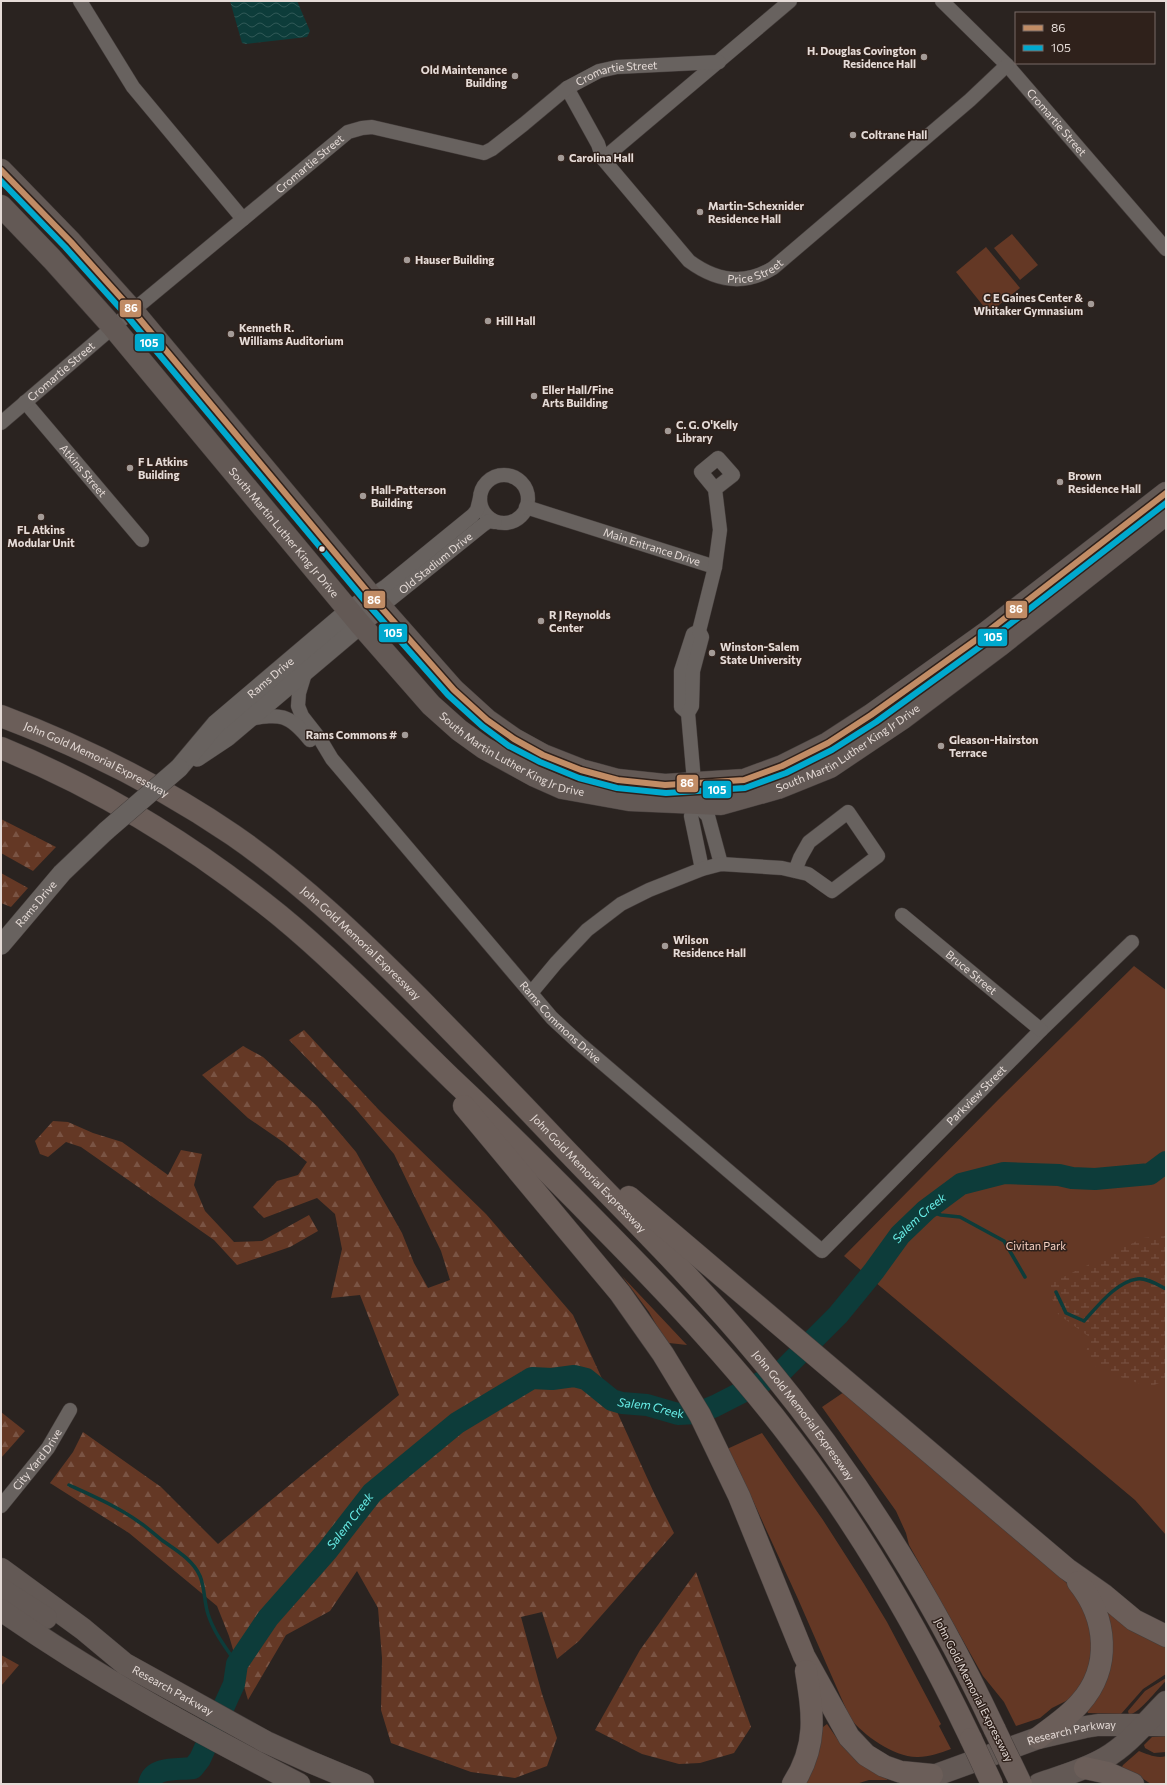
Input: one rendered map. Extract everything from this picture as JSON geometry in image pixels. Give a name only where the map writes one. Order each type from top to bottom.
[{"type":"highway","name":"John Gold Memorial Expressway","points":[[1,716],[75,746],[156,787],[234,836],[267,860],[327,909],[371,950],[525,1107],[739,1333],[801,1409],[858,1488],[913,1573],[954,1647],[1021,1784]]},
{"type":"highway","name":"John Gold Memorial Expressway","points":[[1,748],[100,794],[214,865],[280,916],[315,946],[506,1130],[666,1292],[714,1344],[777,1420],[837,1502],[891,1586],[932,1659],[992,1784]]},
{"type":"highway","points":[[396,1025],[620,1293],[663,1354],[700,1415],[714,1443],[739,1496],[804,1656],[842,1728],[856,1747],[875,1761],[892,1770],[932,1775]]},
{"type":"highway","points":[[525,1107],[684,1245],[1067,1569],[1104,1595],[1134,1620],[1166,1636]]},
{"type":"highway","points":[[1038,1738],[1065,1718],[1081,1702],[1093,1684],[1101,1663],[1102,1640],[1099,1618],[1088,1596],[1067,1569]]},
{"type":"highway","points":[[793,1784],[805,1762],[812,1737],[812,1710],[804,1656]]},
{"type":"highway","points":[[1086,1768],[1108,1773],[1133,1784]]},
{"type":"main road","name":"South Martin Luther King Jr Drive","points":[[1,170],[54,224],[133,311],[376,602],[462,698],[487,720],[524,745],[554,760],[581,770],[618,780],[665,785],[721,804],[778,788],[830,768],[903,718],[999,646],[1166,514]]},
{"type":"main road","name":"South Martin Luther King Jr Drive","points":[[1,206],[113,327],[354,618],[431,705],[458,730],[484,748],[534,776],[562,788],[629,800],[695,794],[744,780],[782,766],[828,743],[872,715],[987,632],[1166,494]]},
{"type":"main road","name":"Old Stadium Drive","points":[[354,618],[376,602]]},
{"type":"main road","name":"Rams Drive","points":[[1,945],[62,873],[106,831],[179,768],[227,737],[248,719],[306,669],[354,618]]},
{"type":"main road","name":"Rams Drive","points":[[179,768],[216,724],[354,618]]},
{"type":"main road","name":"Research Parkway","points":[[1,1569],[83,1630],[125,1664],[266,1742],[363,1784]]},
{"type":"main road","points":[[1,1589],[40,1615],[125,1664]]},
{"type":"main road","name":"Research Parkway","points":[[1,1610],[74,1658],[168,1714],[299,1784]]},
{"type":"main road","name":"Research Parkway","points":[[1039,1784],[1086,1768],[1115,1752],[1166,1702]]},
{"type":"main road","name":"Research Parkway","points":[[912,1784],[932,1775],[1038,1738],[1098,1725],[1166,1725]]},
{"type":"street","points":[[80,1],[127,79],[146,104],[243,219]]},
{"type":"street","points":[[603,159],[790,1]]},
{"type":"street","name":"Cromartie Street","points":[[942,1],[1007,64],[1166,249]]},
{"type":"street","name":"Cromartie Street","points":[[1,423],[113,327],[343,136],[354,129],[372,127],[484,153],[524,124],[567,88],[599,71],[617,67],[719,62]]},
{"type":"street","name":"Price Street","points":[[567,88],[598,144],[603,159],[688,261],[704,272],[722,278],[735,280],[752,278],[764,274],[778,264],[977,95],[1007,64]]},
{"type":"street","name":"Atkins Street","points":[[25,402],[142,540]]},
{"type":"street","name":"Old Stadium Drive","points":[[498,476],[510,476],[520,482],[528,497],[526,507],[521,516],[515,521],[507,523],[489,521],[376,602],[386,586],[474,516],[482,490],[488,481],[498,476]]},
{"type":"street","points":[[715,489],[720,530],[715,567]]},
{"type":"street","points":[[480,498],[483,512],[495,522]]},
{"type":"street","name":"Main Entrance Drive","points":[[526,507],[715,567],[699,631],[693,634],[691,656],[680,682],[681,707],[688,714],[695,794],[691,816],[702,869]]},
{"type":"street","points":[[306,669],[298,693],[298,706],[302,716],[320,739],[332,759]]},
{"type":"street","points":[[248,719],[277,716],[290,720],[299,727],[315,746],[332,759]]},
{"type":"street","name":"Rams Commons Drive","points":[[332,759],[552,1018],[579,1043],[822,1251]]},
{"type":"street","points":[[695,794],[708,816],[720,864]]},
{"type":"street","points":[[531,993],[586,930],[621,904],[649,890],[702,869],[720,864],[782,868],[795,871],[808,874],[832,891],[878,856],[848,812],[809,842],[795,871]]},
{"type":"street","name":"Bruce Street","points":[[902,915],[1041,1030]]},
{"type":"street","name":"Parkview Street","points":[[822,1251],[1041,1030],[1132,942]]},
{"type":"street","name":"City Yard Drive","points":[[1,1506],[44,1452],[70,1410]]},
{"type":"green space","points":[[1012,234],[1038,265],[1020,280],[994,248]]},
{"type":"green space","points":[[986,247],[1020,288],[989,313],[956,272]]},
{"type":"green space","points":[[1,819],[56,847],[33,871],[1,853]]},
{"type":"green space","points":[[1,873],[28,888],[11,907],[1,903]]},
{"type":"green space","name":"Civitan Park","points":[[1134,966],[1166,990],[1166,1535],[1135,1500],[844,1256],[999,1099]]},
{"type":"green space","points":[[304,1030],[379,1110],[486,1214],[573,1315],[654,1493],[674,1533],[579,1641],[557,1659],[542,1612],[521,1617],[542,1694],[557,1738],[547,1766],[515,1778],[471,1772],[391,1743],[381,1710],[382,1658],[378,1608],[357,1571],[330,1611],[286,1635],[248,1700],[229,1636],[217,1606],[129,1533],[50,1483],[73,1452],[83,1432],[161,1487],[218,1544],[399,1395],[360,1295],[331,1298],[342,1249],[335,1214],[317,1198],[264,1218],[253,1207],[277,1181],[298,1175],[307,1162],[283,1142],[248,1118],[202,1075],[243,1046],[263,1057],[317,1106],[356,1152],[402,1233],[414,1263],[428,1288],[450,1280],[441,1251],[394,1154],[354,1107],[289,1040]]},
{"type":"green space","points":[[53,1121],[68,1122],[93,1133],[122,1142],[168,1175],[181,1150],[202,1154],[194,1185],[205,1211],[234,1242],[262,1241],[309,1215],[318,1231],[290,1247],[237,1265],[214,1240],[81,1147],[66,1142],[48,1157],[40,1154],[35,1141]]},
{"type":"green space","points":[[1166,1236],[1166,1380],[1150,1387],[1105,1372],[1086,1360],[1088,1336],[1058,1314],[1047,1285],[1143,1238]]},
{"type":"green space","points":[[622,1276],[687,1345],[667,1344],[649,1312]]},
{"type":"green space","points":[[844,1392],[1076,1591],[1094,1631],[1089,1675],[1070,1699],[1052,1708],[1040,1718],[1016,1726],[1004,1702],[983,1676],[909,1545],[906,1533],[896,1511],[822,1407]]},
{"type":"green space","points":[[1,1412],[25,1431],[1,1458]]},
{"type":"green space","points":[[762,1433],[823,1520],[887,1622],[941,1724],[939,1726],[951,1749],[922,1757],[900,1754],[890,1750],[871,1738],[850,1718],[798,1599],[737,1466],[727,1449]]},
{"type":"green space","points":[[696,1572],[751,1727],[734,1753],[700,1763],[679,1764],[642,1754],[595,1730],[640,1650]]},
{"type":"green space","points":[[1101,1604],[1166,1642],[1166,1674],[1143,1689],[1121,1714],[1088,1713],[1086,1710]]},
{"type":"green space","points":[[1,1655],[19,1665],[1,1686]]},
{"type":"green space","points":[[1166,1678],[1166,1681],[1138,1710],[1129,1715],[1128,1711],[1145,1691]]},
{"type":"green space","points":[[827,1724],[843,1747],[852,1756],[888,1780],[869,1780],[856,1784],[804,1784],[823,1727]]},
{"type":"green space","points":[[1166,1736],[1166,1752],[1154,1753],[1145,1748],[1144,1745],[1152,1737]]},
{"type":"green space","points":[[1139,1751],[1156,1757],[1166,1756],[1166,1784],[1151,1784],[1122,1767]]},
{"type":"water","points":[[230,1],[297,1],[310,31],[307,37],[246,44],[242,43]]},
{"type":"waterway","name":"Salem Creek","points":[[149,1784],[151,1778],[155,1774],[167,1770],[193,1768],[200,1759],[234,1684],[237,1664],[268,1618],[327,1551],[372,1493],[457,1423],[532,1378],[552,1379],[574,1376],[586,1379],[612,1400],[622,1403],[647,1405],[678,1414],[698,1413],[715,1406],[781,1372],[838,1315],[874,1271],[900,1235],[926,1210],[961,1184],[1004,1173],[1059,1175],[1072,1178],[1095,1179],[1150,1174],[1166,1162]]},
{"type":"waterway","points":[[926,1210],[941,1215],[960,1217],[1004,1241],[1025,1277]]},
{"type":"waterway","points":[[1056,1292],[1066,1313],[1084,1321],[1101,1302],[1129,1281],[1144,1279],[1166,1289]]},
{"type":"waterway","points":[[69,1485],[123,1511],[189,1560],[200,1576],[207,1609],[214,1628],[237,1664]]},
{"type":"transit line","name":"86","points":[[1,170],[71,242],[133,311],[371,596],[454,690],[487,720],[514,739],[543,755],[581,770],[618,780],[665,785],[744,780],[782,766],[828,743],[871,715],[987,632],[1166,493]]},
{"type":"transit line","name":"105","points":[[1,181],[65,247],[127,316],[365,601],[448,695],[482,726],[509,746],[540,762],[579,778],[617,788],[666,793],[745,788],[786,773],[832,750],[876,722],[992,638],[1166,503]]},
{"type":"place","name":"H. Douglas Covington Residence Hall","points":[[924,57]]},
{"type":"place","name":"Old Maintenance Building","points":[[515,76]]},
{"type":"place","name":"Coltrane Hall","points":[[853,135]]},
{"type":"place","name":"Carolina Hall","points":[[561,158]]},
{"type":"place","name":"Martin-Schexnider Residence Hall","points":[[700,212]]},
{"type":"place","name":"Hauser Building","points":[[407,260]]},
{"type":"place","name":"C E Gaines Center & Whitaker Gymnasium","points":[[1091,304]]},
{"type":"place","name":"Hill Hall","points":[[488,321]]},
{"type":"place","name":"Kenneth R. Williams Auditorium","points":[[231,334]]},
{"type":"place","name":"Eller Hall/Fine Arts Building","points":[[534,396]]},
{"type":"place","name":"C. G. O'Kelly Library","points":[[668,431]]},
{"type":"place","name":"F L Atkins Building","points":[[130,468]]},
{"type":"place","name":"Brown Residence Hall","points":[[1060,482]]},
{"type":"place","name":"Hall-Patterson Building","points":[[363,496]]},
{"type":"place","name":"FL Atkins Modular Unit","points":[[41,517]]},
{"type":"place","name":"R J Reynolds Center","points":[[541,621]]},
{"type":"place","name":"Winston-Salem State University","points":[[712,653]]},
{"type":"place","name":"Rams Commons #","points":[[405,735]]},
{"type":"place","name":"Gleason-Hairston Terrace","points":[[941,746]]},
{"type":"place","name":"Wilson Residence Hall","points":[[665,946]]}]
